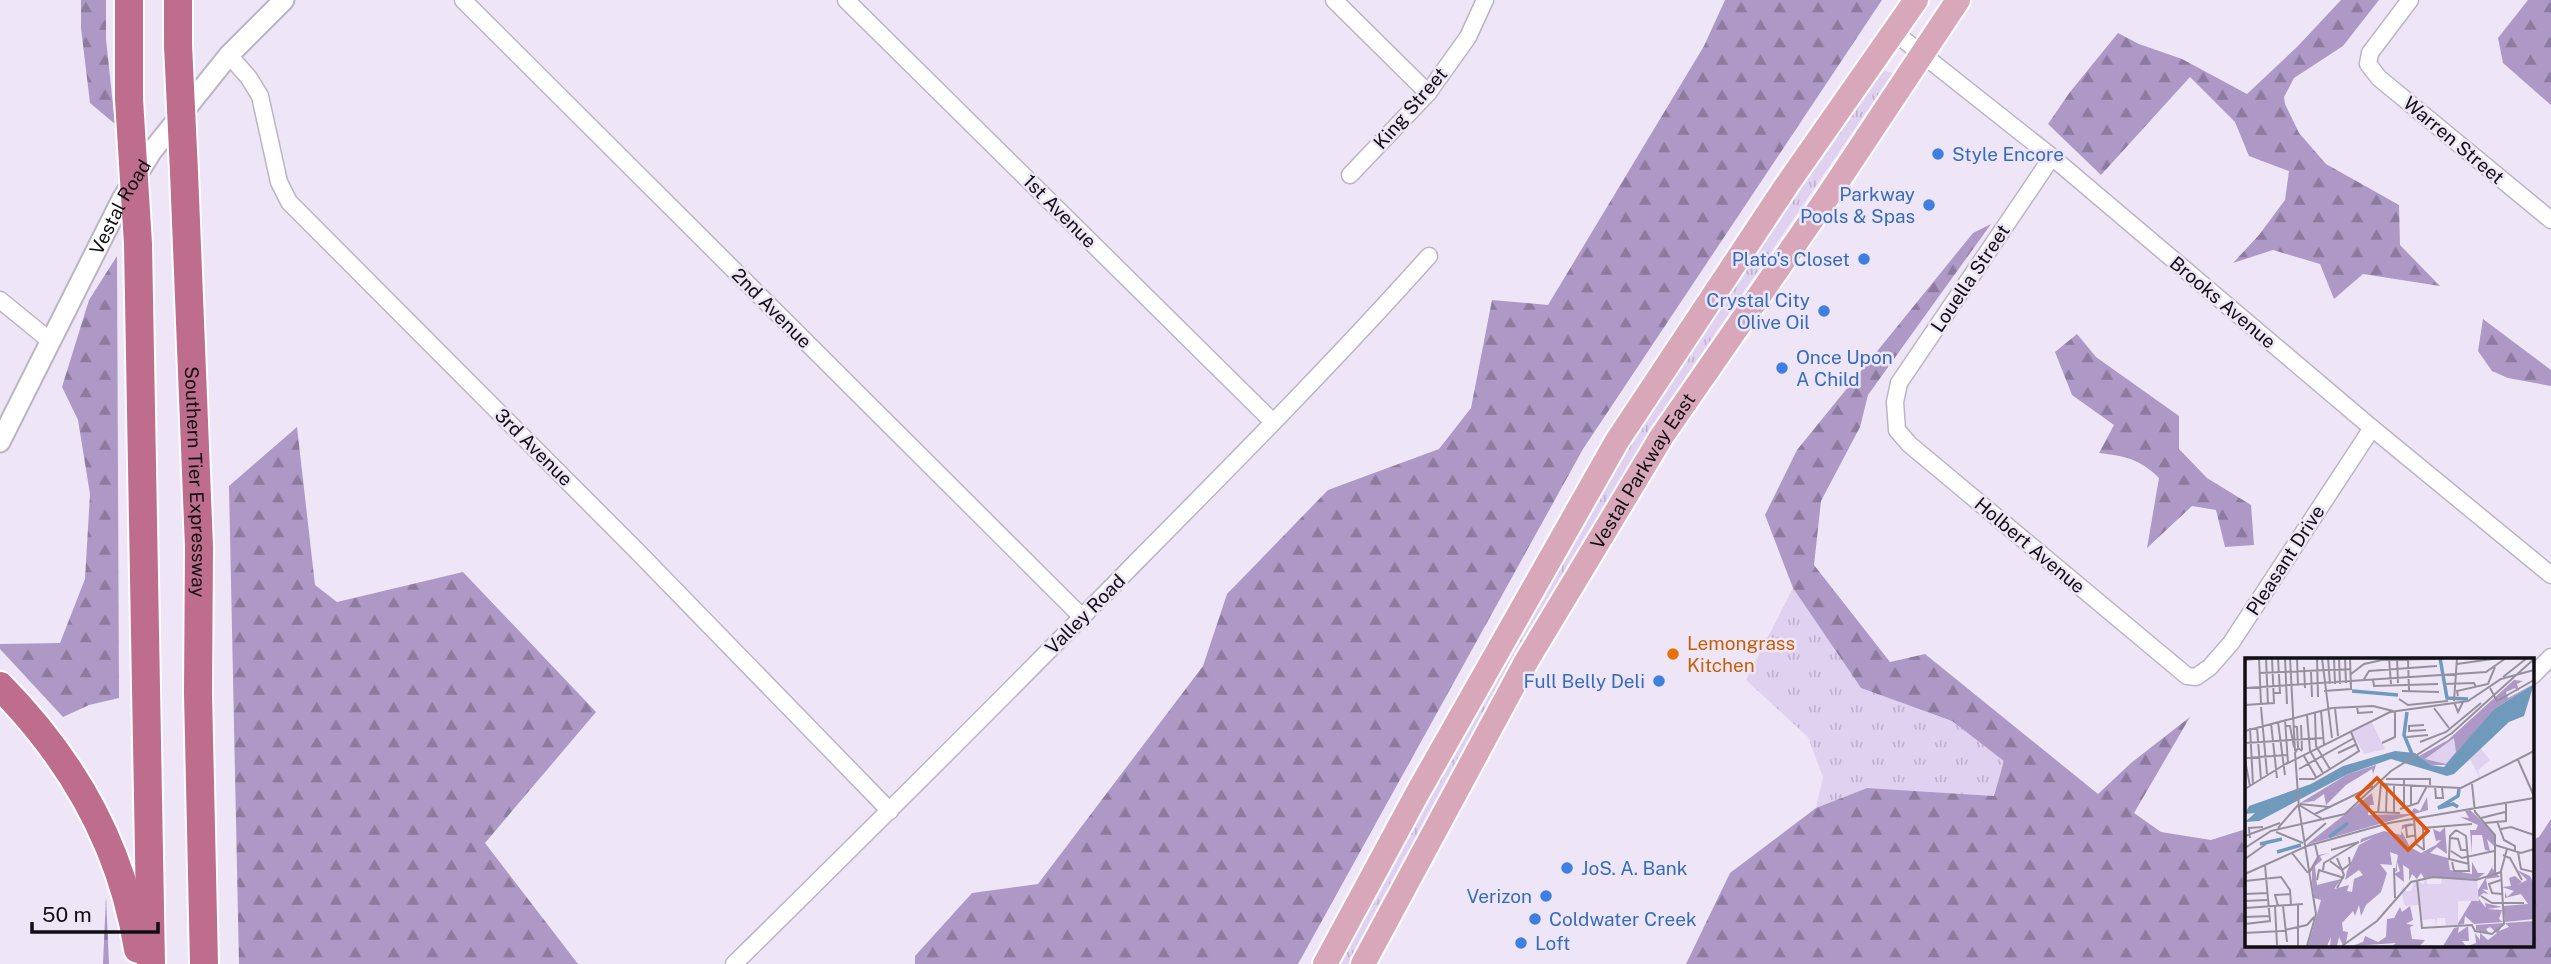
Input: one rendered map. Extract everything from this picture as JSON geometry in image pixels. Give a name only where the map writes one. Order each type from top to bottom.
[{"type":"highway","points":[[129,0],[129,99],[138,244],[151,964]]},
{"type":"highway","name":"Southern Tier Expressway","points":[[178,0],[199,547],[198,693],[204,964]]},
{"type":"highway","points":[[0,687],[54,748],[97,818],[127,897],[140,964]]},
{"type":"main road","name":"Vestal Parkway East","points":[[1325,964],[1418,792],[1617,441],[1786,186],[1916,0]]},
{"type":"main road","name":"Vestal Parkway East","points":[[1363,964],[1527,660],[1662,436],[1824,202],[1958,0]]},
{"type":"street","name":"Vestal Road","points":[[0,442],[122,199],[152,151],[229,55],[284,0]]},
{"type":"street","name":"2nd Avenue","points":[[463,0],[1082,617]]},
{"type":"street","name":"1st Avenue","points":[[846,0],[1273,422]]},
{"type":"street","points":[[1334,0],[1428,93]]},
{"type":"street","name":"King Street","points":[[1350,175],[1428,93],[1468,37],[1485,0]]},
{"type":"street","name":"Warren Street","points":[[2410,0],[2370,53],[2368,64],[2379,78],[2551,220]]},
{"type":"street","name":"Brooks Avenue","points":[[1894,32],[2052,157],[2372,428],[2551,575]]},
{"type":"street","name":"3rd Avenue","points":[[229,55],[260,96],[279,182],[289,202],[637,551],[890,811]]},
{"type":"street","name":"Louella Street","points":[[1895,402],[1899,383],[2052,157]]},
{"type":"street","name":"Valley Road","points":[[734,964],[1082,617],[1363,329],[1429,256]]},
{"type":"street","points":[[0,300],[49,340]]},
{"type":"street","name":"Holbert Avenue","points":[[1895,402],[1897,430],[1909,444],[2188,676]]},
{"type":"street","name":"Pleasant Drive","points":[[2188,676],[2196,677],[2210,667],[2231,643],[2372,428]]},
{"type":"street","points":[[2534,674],[2551,657]]},
{"type":"green space","points":[[81,0],[106,0],[106,39],[115,124],[90,103],[81,28]]},
{"type":"green space","points":[[1725,0],[1882,0],[1583,449],[1298,964],[915,964],[915,956],[972,893],[1038,884],[1203,666],[1227,594],[1328,490],[1439,449],[1471,408],[1492,300],[1548,305],[1704,46]]},
{"type":"green space","points":[[2341,0],[2379,0],[2343,46],[2294,78],[2284,97],[2285,104],[2299,133],[2326,164],[2399,205],[2400,245],[2440,286],[2363,274],[2334,299],[2320,264],[2273,250],[2233,263],[2259,235],[2285,200],[2289,171],[2249,156],[2235,122],[2190,77],[2101,175],[2048,124],[2118,33],[2139,44],[2182,59],[2247,94],[2297,47]]},
{"type":"green space","points":[[2528,0],[2551,0],[2551,105],[2503,63],[2498,38]]},
{"type":"green space","points":[[1885,71],[1893,73],[1663,410],[1570,562],[1351,964],[1336,964],[1580,524],[1727,293],[1872,80]]},
{"type":"green space","points":[[1991,224],[1868,395],[1860,427],[1821,501],[1814,565],[1890,662],[1925,654],[2098,794],[2131,763],[2190,717],[2134,813],[2161,832],[2211,840],[2245,829],[2245,946],[2534,946],[2534,839],[2539,837],[2551,819],[2551,964],[1686,964],[1730,873],[1816,808],[1867,788],[1994,796],[2004,761],[1952,721],[1861,688],[1793,588],[1765,515],[1797,450],[1973,233]]},
{"type":"green space","points":[[117,256],[119,698],[89,705],[63,717],[0,649],[0,644],[60,643],[85,579],[90,494],[78,420],[62,387],[89,300]]},
{"type":"green space","points":[[2483,319],[2551,370],[2551,386],[2508,378],[2492,371],[2478,351]]},
{"type":"green space","points":[[2077,334],[2096,357],[2179,416],[2179,449],[2207,478],[2251,505],[2254,545],[2225,547],[2216,510],[2192,506],[2147,548],[2159,478],[2145,466],[2132,460],[2099,453],[2114,425],[2072,395],[2055,352]]},
{"type":"green space","points":[[297,427],[315,585],[337,602],[463,572],[596,712],[485,843],[578,964],[239,964],[229,486]]},
{"type":"green space","points":[[1793,588],[1861,688],[1952,721],[2005,761],[1994,796],[1867,788],[1816,808],[1823,777],[1808,737],[1746,680]]},
{"type":"green space","points":[[106,897],[109,964],[103,964]]},
{"type":"place","name":"Style Encore","points":[[1938,154]]},
{"type":"place","name":"Parkway Pools & Spas","points":[[1929,205]]},
{"type":"place","name":"Plato's Closet","points":[[1864,259]]},
{"type":"place","name":"Crystal City Olive Oil","points":[[1824,311]]},
{"type":"place","name":"Once Upon A Child","points":[[1782,368]]},
{"type":"place","name":"Lemongrass Kitchen","points":[[1673,654]]},
{"type":"place","name":"Full Belly Deli","points":[[1659,681]]},
{"type":"place","name":"JoS. A. Bank","points":[[1567,868]]},
{"type":"place","name":"Verizon","points":[[1546,896]]},
{"type":"place","name":"Coldwater Creek","points":[[1535,919]]},
{"type":"place","name":"Loft","points":[[1521,943]]}]
